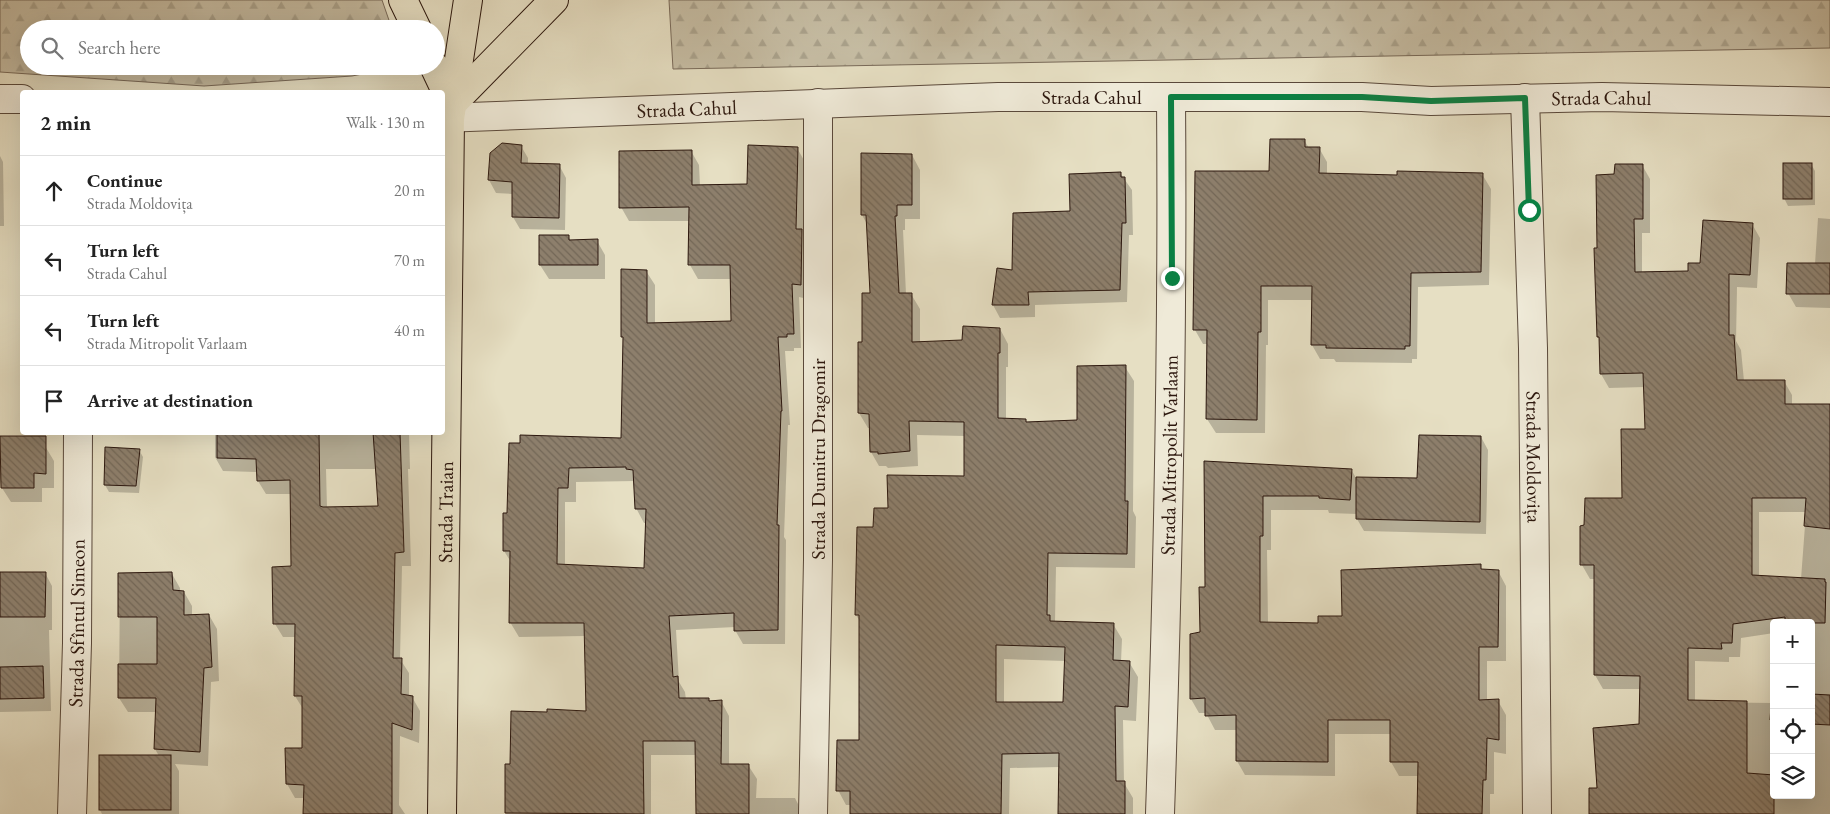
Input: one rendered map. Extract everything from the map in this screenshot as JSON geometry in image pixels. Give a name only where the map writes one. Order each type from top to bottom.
[{"type":"highway","points":[[403,0],[413,20]]},
{"type":"highway","name":"Strada Trаian","points":[[442,814],[448,114],[468,0]]},
{"type":"highway","points":[[448,114],[554,0]]},
{"type":"highway","points":[[437,75],[441,90]]},
{"type":"street","name":"Strada Cahul","points":[[448,114],[998,97],[1362,97],[1431,101],[1602,97],[1830,102]]},
{"type":"street","name":"Strada Mitropolit Varlaam","points":[[1160,814],[1168,573],[1172,326],[1171,97]]},
{"type":"street","name":"Strada Moldovița","points":[[1525,98],[1533,348],[1537,814]]},
{"type":"street","points":[[0,99],[20,99]]},
{"type":"street","name":"Strada Dumitru Dragomir","points":[[813,814],[818,560],[818,103]]},
{"type":"street","name":"Strada Sfîntul Simeon","points":[[72,814],[77,643],[78,435]]},
{"type":"green space","points":[[0,0],[382,0],[389,20],[20,20],[20,73],[0,72]]},
{"type":"green space","points":[[669,0],[1830,0],[1830,48],[673,69]]},
{"type":"green space","points":[[44,75],[357,75],[204,86]]},
{"type":"building","points":[[1270,139],[1305,139],[1305,147],[1320,147],[1319,173],[1397,175],[1397,171],[1483,173],[1481,272],[1411,273],[1410,346],[1405,346],[1405,349],[1326,348],[1326,345],[1311,345],[1312,286],[1261,286],[1261,332],[1258,332],[1257,420],[1206,419],[1207,330],[1193,330],[1195,171],[1269,171]]},
{"type":"building","points":[[502,143],[522,145],[521,163],[560,164],[559,218],[512,217],[512,182],[488,180],[490,153]]},
{"type":"building","points":[[748,145],[798,147],[796,229],[802,229],[801,285],[792,284],[794,334],[787,334],[787,337],[778,337],[782,411],[777,525],[779,525],[778,630],[734,631],[734,613],[669,616],[673,677],[678,676],[679,698],[709,698],[709,701],[722,700],[721,764],[749,764],[749,814],[696,814],[695,741],[643,741],[644,814],[505,813],[505,764],[510,764],[511,711],[547,712],[547,709],[586,711],[584,623],[509,623],[510,551],[503,551],[503,513],[507,513],[509,443],[520,443],[520,435],[621,438],[623,337],[621,337],[621,269],[647,270],[647,323],[731,321],[730,265],[688,265],[689,207],[619,208],[619,151],[692,150],[692,185],[747,184]],"holes":[[[626,467],[626,469],[633,470],[635,509],[646,509],[644,568],[557,564],[558,488],[568,488],[569,468]]]},
{"type":"building","points":[[861,153],[912,154],[912,205],[897,205],[897,216],[895,216],[899,293],[912,293],[912,342],[962,340],[963,326],[1000,328],[998,418],[1026,419],[1026,422],[1077,420],[1077,366],[1126,365],[1125,501],[1128,501],[1127,554],[1048,553],[1047,615],[1050,615],[1050,621],[1114,623],[1113,660],[1130,661],[1128,707],[1115,706],[1116,781],[1125,781],[1125,814],[1058,814],[1059,753],[1002,754],[1001,814],[850,814],[850,791],[836,791],[837,740],[859,740],[859,615],[855,615],[857,527],[873,527],[874,508],[888,508],[887,475],[964,476],[964,422],[909,421],[910,451],[878,454],[878,452],[870,452],[869,414],[858,413],[858,342],[862,342],[862,293],[870,293],[866,215],[861,215]],"holes":[[[996,645],[1065,647],[1063,702],[996,702]]]},
{"type":"building","points":[[1783,163],[1812,163],[1812,199],[1783,199]]},
{"type":"building","points":[[1615,164],[1643,164],[1643,219],[1634,219],[1635,272],[1688,271],[1688,263],[1700,263],[1703,220],[1753,223],[1750,275],[1729,274],[1729,335],[1734,335],[1737,380],[1785,380],[1785,404],[1830,404],[1830,529],[1804,526],[1806,498],[1752,498],[1752,575],[1825,579],[1825,623],[1815,623],[1815,619],[1785,619],[1785,617],[1733,624],[1732,643],[1721,643],[1722,649],[1688,648],[1688,700],[1747,701],[1747,773],[1770,775],[1770,799],[1774,799],[1774,814],[1589,814],[1589,788],[1597,788],[1593,728],[1639,724],[1640,676],[1594,675],[1594,565],[1580,565],[1580,526],[1584,525],[1585,498],[1622,498],[1621,429],[1645,429],[1643,373],[1600,374],[1594,248],[1597,248],[1596,175],[1614,174]]},
{"type":"building","points":[[1121,172],[1121,177],[1125,177],[1126,223],[1122,223],[1120,290],[1028,292],[1029,305],[992,305],[997,268],[1012,270],[1013,213],[1070,211],[1069,174]]},
{"type":"building","points":[[539,235],[569,235],[569,240],[598,239],[598,265],[539,265]]},
{"type":"building","points":[[1787,263],[1830,263],[1830,294],[1786,294]]},
{"type":"building","points":[[217,435],[319,435],[320,506],[378,506],[373,435],[400,435],[404,552],[395,553],[393,658],[402,658],[401,694],[413,696],[412,730],[392,723],[392,814],[303,814],[304,785],[286,784],[285,748],[302,748],[302,696],[294,696],[295,624],[273,624],[272,567],[291,566],[290,480],[257,481],[256,459],[217,458]]},
{"type":"building","points":[[1419,435],[1481,436],[1480,522],[1356,519],[1356,477],[1417,478]]},
{"type":"building","points":[[0,436],[46,436],[46,474],[34,473],[34,488],[1,488]]},
{"type":"building","points":[[105,447],[140,449],[136,486],[104,485]]},
{"type":"building","points":[[1204,461],[1352,469],[1350,500],[1319,498],[1319,496],[1263,496],[1263,536],[1260,536],[1260,622],[1318,623],[1318,616],[1342,616],[1341,570],[1481,564],[1481,569],[1499,570],[1498,647],[1479,647],[1479,700],[1499,699],[1499,740],[1487,738],[1486,780],[1483,780],[1482,814],[1417,814],[1418,762],[1390,762],[1390,720],[1328,720],[1328,762],[1236,761],[1236,715],[1205,716],[1205,698],[1190,699],[1190,634],[1200,632],[1199,587],[1205,587]]},
{"type":"building","points":[[0,572],[46,572],[45,617],[0,617]]},
{"type":"building","points":[[172,572],[173,590],[184,591],[184,615],[209,614],[212,667],[204,668],[200,752],[154,749],[156,698],[118,698],[118,664],[157,664],[157,617],[118,617],[118,573]]},
{"type":"building","points":[[43,666],[44,698],[0,699],[0,667]]},
{"type":"building","points":[[1815,694],[1830,695],[1830,725],[1815,724]]},
{"type":"building","points":[[99,755],[171,755],[171,810],[99,810]]},
{"type":"route","points":[[1172,278],[1171,97],[1362,97],[1431,101],[1525,98],[1529,210]]}]
